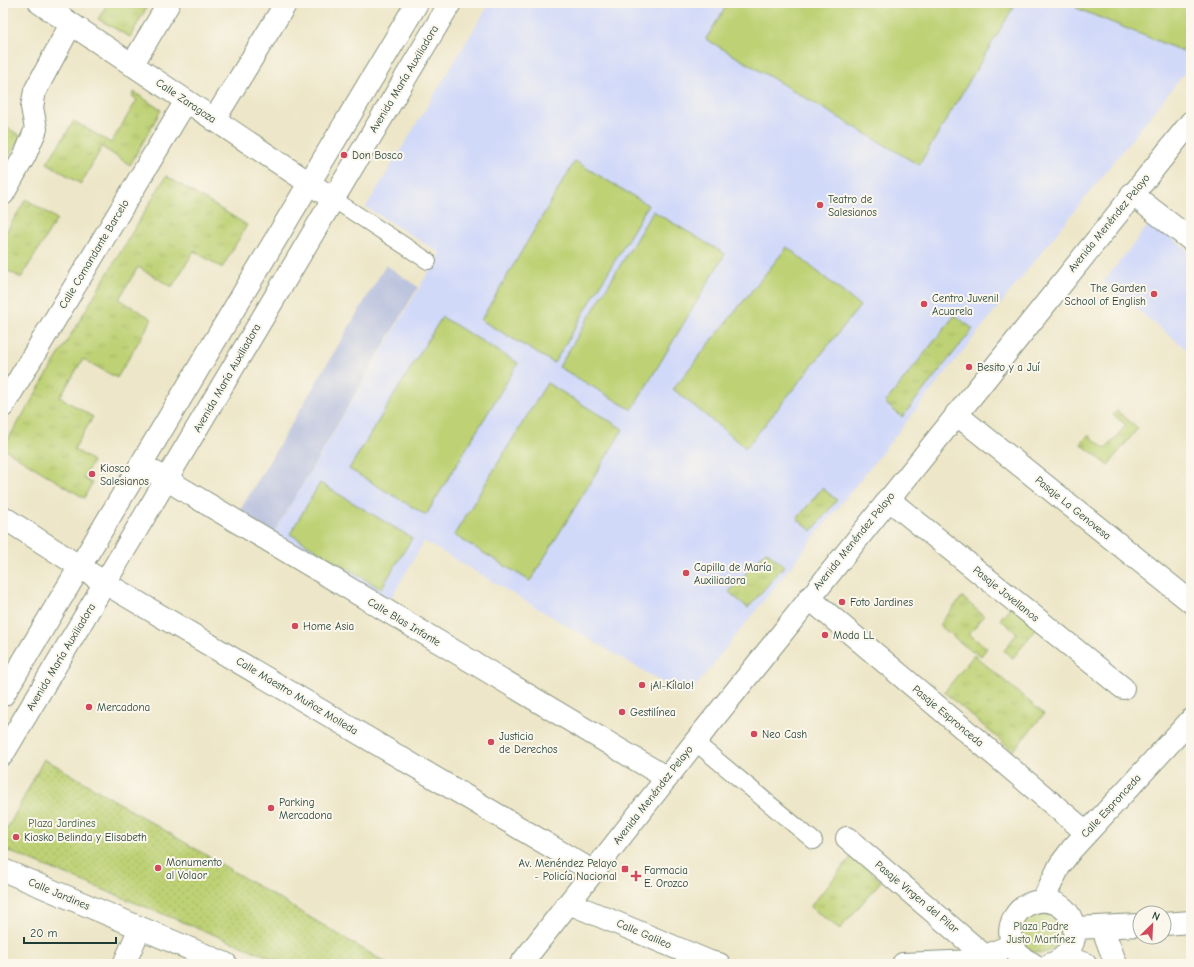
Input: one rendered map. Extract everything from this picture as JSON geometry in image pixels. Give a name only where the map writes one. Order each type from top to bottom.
[{"type":"street","name":"Calle Zaragoza","points":[[40,3],[332,199]]},
{"type":"street","points":[[132,65],[169,3]]},
{"type":"street","points":[[214,120],[286,3]]},
{"type":"street","points":[[3,695],[81,567],[417,3]]},
{"type":"street","name":"Avenida María Auxiliadora","points":[[3,754],[167,481],[332,199],[450,3]]},
{"type":"street","points":[[3,194],[25,156],[36,129],[32,107],[35,91],[71,24]]},
{"type":"street","name":"Calle Comandante Barcelo","points":[[3,406],[186,101]]},
{"type":"street","name":"Avenida Menéndez Pelayo","points":[[521,964],[694,742],[1191,122]]},
{"type":"street","points":[[1132,194],[1191,240]]},
{"type":"street","name":"Pasaje La Genovesa","points":[[956,414],[1191,602]]},
{"type":"street","name":"Calle Blas Infante","points":[[142,465],[667,778]]},
{"type":"street","name":"Pasaje Jovellanos","points":[[888,499],[1123,688]]},
{"type":"street","name":"Calle Maestro Muñoz Molleda","points":[[3,517],[105,583],[594,872]]},
{"type":"street","name":"Pasaje Espronceda","points":[[809,598],[1087,833]]},
{"type":"street","name":"Calle Espronceda","points":[[1043,900],[1060,865],[1087,833],[1191,720]]},
{"type":"street","name":"Pasaje Virgen del Pilar","points":[[847,838],[986,957]]},
{"type":"street","name":"Calle Jardines","points":[[3,870],[226,964]]},
{"type":"street","points":[[1033,964],[1017,954],[1012,945],[1010,930],[1015,914],[1032,902],[1043,900],[1052,902],[1067,912],[1075,928],[1075,939],[1071,949],[1058,960]]},
{"type":"street","name":"Calle Galileo","points":[[569,903],[710,962],[719,964]]},
{"type":"street","points":[[1172,923],[1191,922]]},
{"type":"street","points":[[1075,928],[1132,925]]},
{"type":"street","points":[[1102,927],[1116,964]]},
{"type":"street","points":[[124,964],[140,928]]},
{"type":"street","points":[[903,964],[967,961],[986,957],[1012,945]]},
{"type":"street","points":[[1058,960],[1085,964]]},
{"type":"lane","points":[[332,199],[428,261]]},
{"type":"lane","points":[[694,742],[814,841]]},
{"type":"shaded area","points":[[490,3],[1191,3],[1191,65],[687,697],[424,541],[390,600],[274,533],[440,253],[366,207]]},
{"type":"shaded area","name":"The Garden School of English","points":[[1151,222],[1191,253],[1191,353],[1103,282]]},
{"type":"shaded area","points":[[386,265],[418,287],[274,533],[239,512]]},
{"type":"green space","points":[[108,3],[149,3],[130,37],[98,19]]},
{"type":"green space","points":[[728,3],[1016,3],[919,165],[706,39]]},
{"type":"green space","points":[[1078,3],[1191,3],[1191,42],[1187,53],[1076,8]]},
{"type":"green space","points":[[134,92],[161,110],[130,165],[102,147],[81,184],[47,163],[74,121],[111,143],[137,100],[132,96]]},
{"type":"green space","points":[[3,125],[21,136],[3,166]]},
{"type":"green space","points":[[575,161],[648,205],[554,363],[481,320]]},
{"type":"green space","points":[[166,176],[247,225],[222,268],[194,251],[172,287],[138,267],[119,299],[152,319],[117,378],[83,359],[60,397],[93,417],[74,449],[93,461],[83,478],[92,483],[84,498],[3,448]]},
{"type":"green space","points":[[26,199],[57,219],[21,278],[3,268],[3,237]]},
{"type":"green space","points":[[653,211],[725,254],[632,410],[559,367]]},
{"type":"green space","points":[[787,247],[860,306],[746,448],[673,389]]},
{"type":"green space","points":[[955,315],[973,329],[902,417],[885,403]]},
{"type":"green space","points":[[442,317],[518,363],[426,515],[349,469]]},
{"type":"green space","points":[[547,383],[623,429],[530,581],[454,535]]},
{"type":"green space","points":[[1117,411],[1138,428],[1108,465],[1081,444],[1088,435],[1106,449],[1126,425],[1113,415]]},
{"type":"green space","points":[[320,483],[412,538],[381,589],[290,534]]},
{"type":"green space","points":[[822,488],[837,500],[812,531],[797,519]]},
{"type":"green space","points":[[766,551],[784,566],[748,608],[729,592]]},
{"type":"green space","points":[[962,597],[984,616],[969,634],[987,648],[981,656],[974,650],[972,652],[939,625]]},
{"type":"green space","points":[[1012,605],[1038,626],[1013,658],[1004,651],[1017,633],[1000,619]]},
{"type":"green space","points":[[974,655],[1044,714],[1013,751],[944,692]]},
{"type":"green space","name":"Plaza Jardines","points":[[44,759],[388,964],[286,964],[3,849],[3,837]]},
{"type":"green space","points":[[852,856],[881,881],[840,929],[810,907]]},
{"type":"green space","name":"Plaza Padre Justo Martínez","points":[[1037,911],[1045,911],[1053,914],[1059,920],[1062,932],[1059,944],[1053,950],[1045,953],[1037,953],[1029,950],[1023,944],[1020,936],[1020,928],[1023,920],[1029,914]]},
{"type":"place","name":"Don Bosco","points":[[344,155]]},
{"type":"place","name":"Teatro de Salesianos","points":[[820,205]]},
{"type":"place","name":"The Garden School of English","points":[[1154,294]]},
{"type":"place","name":"Centro Juvenil Acuarela","points":[[924,304]]},
{"type":"place","name":"Besito y a Juí","points":[[969,367]]},
{"type":"place","name":"Kiosco Salesianos","points":[[92,474]]},
{"type":"place","name":"Capilla de María Auxiliadora","points":[[686,573]]},
{"type":"place","name":"Foto Jardines","points":[[842,602]]},
{"type":"place","name":"Home Asia","points":[[295,626]]},
{"type":"place","name":"Moda LL","points":[[825,635]]},
{"type":"place","name":"¡Al-Kílalo!","points":[[642,685]]},
{"type":"place","name":"Mercadona","points":[[89,707]]},
{"type":"place","name":"Gestilínea","points":[[622,712]]},
{"type":"place","name":"Neo Cash","points":[[754,734]]},
{"type":"place","name":"Justicia de Derechos","points":[[491,742]]},
{"type":"place","name":"Parking Mercadona","points":[[271,808]]},
{"type":"place","name":"Kiosko Belinda y Elisabeth","points":[[16,837]]},
{"type":"place","name":"Monumento al Volaor","points":[[158,868]]},
{"type":"place","name":"Av. Menéndez Pelayo - Policía Nacional","points":[[625,869]]},
{"type":"place","name":"Farmacia E. Orozco","points":[[636,876]]}]
